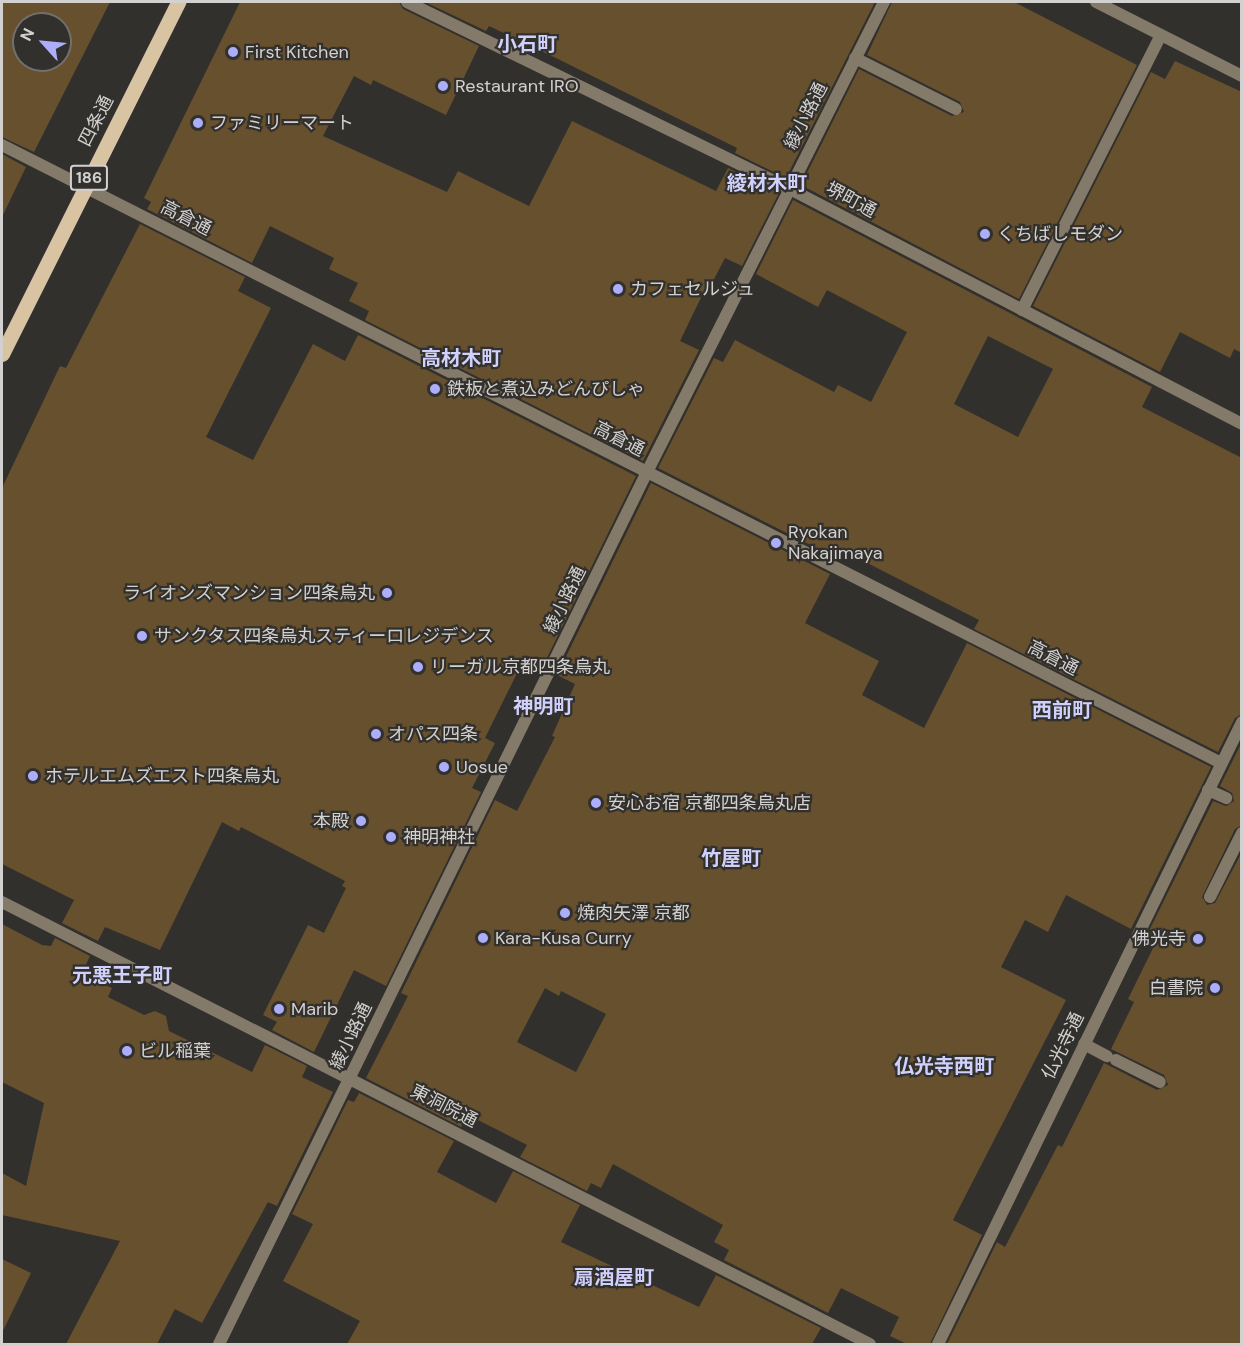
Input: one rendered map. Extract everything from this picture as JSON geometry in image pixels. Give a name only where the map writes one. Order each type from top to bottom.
[{"type":"main road","name":"四条通","points":[[2,354],[178,2]]},
{"type":"street","name":"堺町通","points":[[407,2],[790,189],[1242,424]]},
{"type":"street","name":"綾小路通","points":[[219,1344],[646,474],[884,2]]},
{"type":"street","points":[[1095,2],[1242,76]]},
{"type":"street","points":[[1022,310],[1161,35]]},
{"type":"street","points":[[855,58],[956,110]]},
{"type":"street","name":"高倉通","points":[[2,144],[646,474],[1221,763]]},
{"type":"street","name":"仏光寺通","points":[[938,1344],[1242,722]]},
{"type":"street","points":[[1208,790],[1226,798]]},
{"type":"street","points":[[1210,897],[1242,833]]},
{"type":"street","name":"東洞院通","points":[[2,902],[870,1344]]},
{"type":"street","points":[[1083,1044],[1160,1082]]},
{"type":"building","points":[[2,2],[110,2],[34,152],[2,137]]},
{"type":"building","points":[[240,2],[399,2],[403,9],[479,46],[446,115],[373,80],[371,85],[354,76],[323,136],[447,192],[458,171],[529,206],[572,121],[716,191],[728,168],[779,193],[742,266],[725,258],[711,285],[708,283],[680,341],[699,350],[643,461],[365,320],[369,311],[349,301],[358,283],[329,269],[334,258],[270,226],[252,263],[147,209],[151,202],[144,198]]},
{"type":"building","points":[[425,2],[875,2],[786,178],[735,153],[737,148],[560,60],[489,26],[486,31]]},
{"type":"building","points":[[892,2],[1014,2],[1137,65],[1019,299],[801,185],[859,69],[952,116],[964,112],[960,102],[867,55]]},
{"type":"building","points":[[1175,61],[1242,92],[1242,353],[1234,349],[1230,358],[1180,332],[1160,372],[1033,306],[1151,72],[1165,79]]},
{"type":"building","points":[[2,154],[26,167],[2,217]]},
{"type":"building","points":[[793,200],[1152,387],[1142,407],[1242,458],[1242,714],[1235,718],[1218,752],[974,629],[979,620],[842,550],[838,559],[658,468],[714,358],[723,362],[735,340],[834,392],[838,385],[871,402],[907,332],[827,290],[818,307],[756,274]],"holes":[[[988,336],[1053,369],[1018,437],[954,404]]]},
{"type":"building","points":[[140,224],[245,277],[238,291],[271,308],[206,437],[253,460],[313,344],[345,361],[358,335],[636,476],[542,668],[524,659],[485,738],[495,743],[472,788],[481,792],[386,986],[354,970],[314,1052],[272,1030],[277,1022],[263,1015],[308,925],[324,933],[346,888],[342,886],[345,881],[241,827],[239,831],[222,822],[160,950],[105,927],[98,941],[62,923],[74,900],[2,864],[2,488],[60,366],[66,368]]},
{"type":"building","points":[[651,483],[830,574],[805,623],[879,661],[862,695],[924,728],[967,643],[1211,767],[1131,929],[1066,895],[1048,932],[1025,920],[1001,967],[1066,1000],[953,1220],[982,1235],[930,1344],[907,1344],[890,1336],[899,1317],[841,1288],[828,1313],[724,1260],[729,1250],[714,1242],[723,1225],[613,1164],[601,1188],[591,1183],[587,1191],[520,1157],[527,1145],[478,1120],[476,1124],[465,1119],[461,1127],[366,1078],[408,996],[401,993],[495,800],[517,811],[555,737],[552,736],[575,684],[557,675]],"holes":[[[545,988],[559,996],[561,991],[606,1014],[576,1072],[517,1042]]]},
{"type":"building","points":[[1242,742],[1242,825],[1235,829],[1202,897],[1207,905],[1215,903],[1242,852],[1242,1344],[947,1344],[997,1242],[1005,1247],[1058,1145],[1062,1147],[1104,1063],[1157,1090],[1168,1085],[1164,1075],[1111,1049],[1134,1002],[1128,999],[1156,942],[1146,937],[1213,801],[1226,806],[1234,801],[1232,793],[1220,786]]},
{"type":"building","points":[[2,924],[42,945],[51,946],[55,938],[90,956],[82,973],[112,988],[108,997],[144,1015],[155,1011],[166,1016],[169,1031],[252,1072],[265,1045],[307,1066],[302,1077],[333,1092],[277,1206],[268,1202],[202,1323],[175,1309],[157,1344],[66,1344],[120,1241],[2,1215],[2,1173],[26,1186],[44,1103],[2,1082]]},
{"type":"building","points":[[359,1093],[454,1141],[437,1172],[496,1203],[513,1171],[580,1205],[561,1242],[699,1307],[716,1275],[821,1328],[812,1344],[347,1344],[360,1321],[283,1281],[313,1224],[292,1214],[348,1100],[354,1102]]},
{"type":"building","points":[[2,1259],[31,1273],[2,1333]]},
{"type":"place","name":"First Kitchen","points":[[233,52]]},
{"type":"place","name":"Restaurant IRO","points":[[443,86]]},
{"type":"place","name":"ファミリーマート","points":[[198,123]]},
{"type":"place","name":"くちばしモダン","points":[[985,234]]},
{"type":"place","name":"カフェセルジュ","points":[[618,289]]},
{"type":"place","name":"鉄板と煮込みどんぴしゃ","points":[[435,389]]},
{"type":"place","name":"Ryokan Nakajimaya","points":[[776,543]]},
{"type":"place","name":"ライオンズマンション四条烏丸","points":[[387,593]]},
{"type":"place","name":"サンクタス四条烏丸スティーロレジデンス","points":[[142,636]]},
{"type":"place","name":"リーガル京都四条烏丸","points":[[418,667]]},
{"type":"place","name":"オパス四条","points":[[376,734]]},
{"type":"place","name":"Uosue","points":[[444,767]]},
{"type":"place","name":"ホテルエムズエスト四条烏丸","points":[[33,776]]},
{"type":"place","name":"安心お宿 京都四条烏丸店","points":[[596,803]]},
{"type":"place","name":"本殿","points":[[361,821]]},
{"type":"place","name":"神明神社","points":[[391,837]]},
{"type":"place","name":"焼肉矢澤 京都","points":[[565,913]]},
{"type":"place","name":"Kara-Kusa Curry","points":[[483,938]]},
{"type":"place","name":"佛光寺","points":[[1198,939]]},
{"type":"place","name":"白書院","points":[[1215,988]]},
{"type":"place","name":"Marib","points":[[279,1009]]},
{"type":"place","name":"ビル稲葉","points":[[127,1051]]},
{"type":"district","name":"小石町","points":[[527,44]]},
{"type":"district","name":"綾材木町","points":[[767,183]]},
{"type":"district","name":"高材木町","points":[[461,358]]},
{"type":"district","name":"神明町","points":[[543,706]]},
{"type":"district","name":"西前町","points":[[1062,710]]},
{"type":"district","name":"竹屋町","points":[[731,858]]},
{"type":"district","name":"元悪王子町","points":[[122,975]]},
{"type":"district","name":"仏光寺西町","points":[[944,1066]]},
{"type":"district","name":"扇酒屋町","points":[[614,1277]]}]
